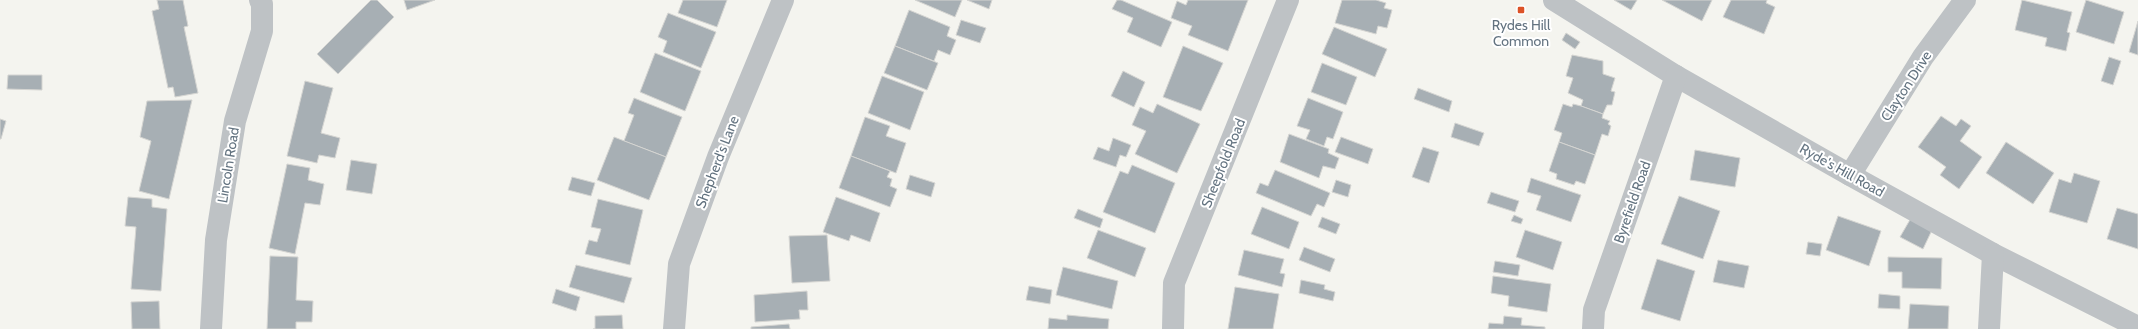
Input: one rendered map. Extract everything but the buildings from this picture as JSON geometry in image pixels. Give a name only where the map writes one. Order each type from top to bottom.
[{"type":"street","name":"Shepherd's Lane","points":[[674,329],[679,264],[718,158],[783,0]]},
{"type":"street","name":"Sheepfold Road","points":[[1173,329],[1174,282],[1288,0]]},
{"type":"street","name":"Ryde's Hill Road","points":[[1554,0],[1676,76],[1850,175],[1993,254],[2138,327]]},
{"type":"street","name":"Clayton Drive","points":[[1850,175],[1923,57],[1965,0]]},
{"type":"street","name":"Lincoln Road","points":[[211,329],[216,240],[234,128],[262,31],[264,1]]},
{"type":"street","name":"Byrefield Road","points":[[1593,329],[1594,310],[1676,76]]},
{"type":"street","points":[[1989,329],[1993,254]]},
{"type":"place","name":"Rydes Hill Common","points":[[1521,10]]}]
